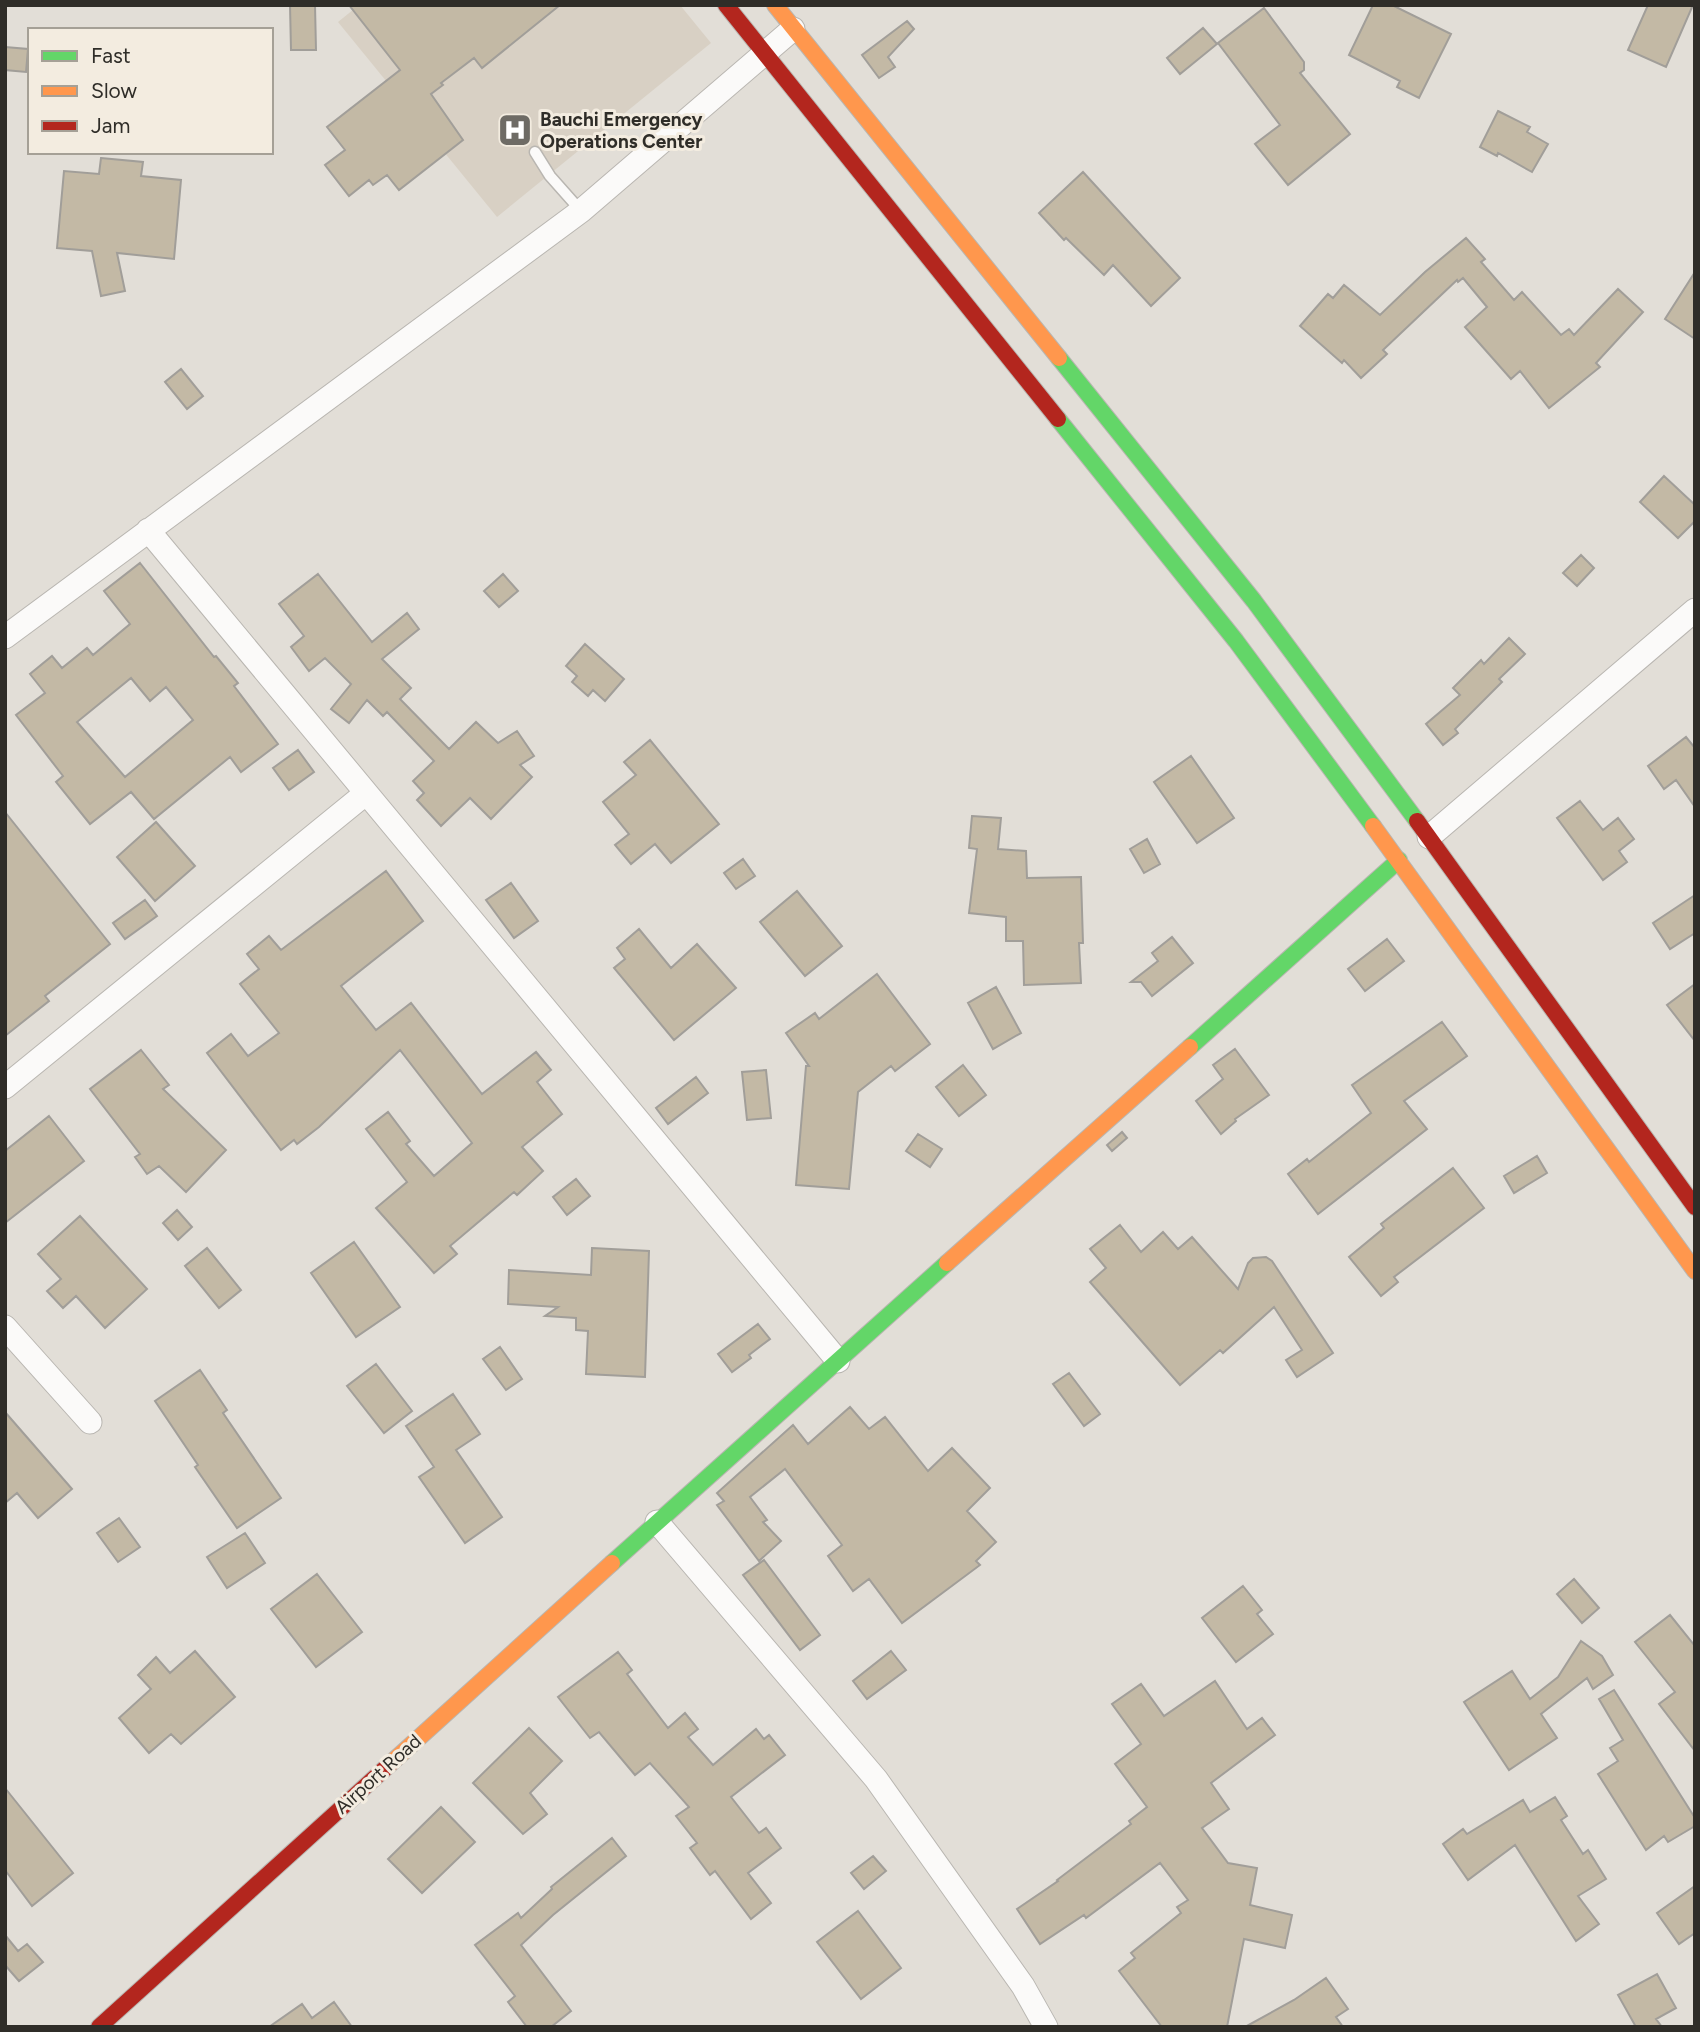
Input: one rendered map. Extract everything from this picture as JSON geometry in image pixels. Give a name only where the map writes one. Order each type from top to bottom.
[{"type":"street","points":[[726,5],[1236,641],[1399,860],[1695,1271]]},
{"type":"street","points":[[775,5],[1254,601],[1429,837],[1695,1207]]},
{"type":"street","points":[[5,637],[581,211],[793,29]]},
{"type":"street","points":[[148,530],[838,1361]]},
{"type":"street","points":[[1429,837],[1695,610]]},
{"type":"street","points":[[5,1087],[365,794]]},
{"type":"street","name":"Airport Road","points":[[99,2027],[657,1522],[1399,860]]},
{"type":"street","points":[[5,1327],[90,1422]]},
{"type":"street","points":[[657,1522],[876,1779],[1023,1986],[1046,2027]]},
{"type":"lane","points":[[536,152],[550,176],[581,211]]},
{"type":"shaded area","name":"Bauchi Emergency Operations Center","points":[[359,5],[680,5],[711,43],[497,217],[338,22]]},
{"type":"building","points":[[290,5],[315,5],[316,50],[291,50]]},
{"type":"building","points":[[349,5],[560,5],[482,68],[474,58],[431,94],[463,140],[399,190],[387,175],[373,185],[369,180],[349,196],[325,165],[345,150],[327,127],[400,70]]},
{"type":"building","points":[[1373,5],[1392,5],[1451,34],[1419,98],[1397,87],[1400,81],[1349,55]]},
{"type":"building","points":[[1648,5],[1693,5],[1666,67],[1628,50]]},
{"type":"building","points":[[1264,8],[1304,62],[1304,70],[1300,73],[1350,134],[1288,185],[1255,144],[1280,125],[1218,43]]},
{"type":"building","points":[[907,21],[914,29],[888,57],[895,67],[879,78],[862,55]]},
{"type":"building","points":[[1203,28],[1217,44],[1180,74],[1167,58]]},
{"type":"building","points":[[5,47],[28,49],[26,72],[5,70]]},
{"type":"building","points":[[1498,111],[1530,127],[1527,132],[1548,144],[1532,172],[1498,153],[1497,156],[1480,147]]},
{"type":"building","points":[[101,158],[143,162],[141,176],[181,180],[174,259],[117,253],[125,291],[101,296],[92,251],[57,248],[64,171],[99,174]]},
{"type":"building","points":[[1083,172],[1180,278],[1151,306],[1113,265],[1104,275],[1066,238],[1064,240],[1039,213]]},
{"type":"building","points":[[1466,238],[1485,259],[1481,262],[1514,300],[1522,292],[1561,335],[1569,329],[1574,335],[1618,289],[1643,312],[1596,363],[1600,367],[1549,408],[1520,371],[1511,379],[1465,327],[1487,307],[1463,278],[1458,282],[1457,280],[1383,350],[1387,354],[1361,378],[1344,360],[1342,363],[1300,326],[1328,294],[1333,298],[1344,285],[1380,315]]},
{"type":"building","points":[[1695,272],[1695,339],[1665,319]]},
{"type":"building","points":[[181,369],[203,396],[187,409],[165,382]]},
{"type":"building","points":[[1664,476],[1695,505],[1695,521],[1678,538],[1640,502]]},
{"type":"building","points":[[1581,555],[1594,568],[1577,586],[1563,573]]},
{"type":"building","points":[[140,563],[214,657],[216,656],[238,683],[234,686],[278,744],[241,772],[230,757],[154,819],[131,792],[90,824],[56,782],[63,776],[16,715],[45,693],[30,674],[52,656],[62,668],[87,648],[93,655],[130,624],[104,591]],"holes":[[[131,678],[150,701],[166,687],[193,720],[125,777],[77,722]]]},
{"type":"building","points":[[318,574],[372,642],[407,613],[419,629],[382,659],[411,688],[400,699],[449,749],[476,722],[498,743],[517,731],[534,756],[520,765],[532,777],[491,819],[470,798],[441,826],[417,800],[424,793],[413,781],[434,761],[387,712],[383,716],[367,700],[349,723],[331,709],[351,684],[325,658],[309,671],[291,647],[304,636],[279,604]]},
{"type":"building","points":[[503,574],[518,591],[499,607],[484,591]]},
{"type":"building","points":[[1509,638],[1525,654],[1499,679],[1502,682],[1455,729],[1458,733],[1443,745],[1426,724],[1460,695],[1453,688],[1481,660],[1484,664]]},
{"type":"building","points":[[585,644],[624,679],[605,701],[593,690],[588,696],[572,682],[577,676],[566,666]]},
{"type":"building","points":[[1686,737],[1695,748],[1695,807],[1676,780],[1664,789],[1648,766]]},
{"type":"building","points":[[650,740],[719,824],[671,863],[655,844],[631,864],[615,845],[629,834],[603,802],[636,775],[624,762]]},
{"type":"building","points":[[298,750],[314,772],[289,790],[273,768]]},
{"type":"building","points":[[1191,756],[1234,818],[1197,843],[1154,782]]},
{"type":"building","points":[[1580,801],[1603,830],[1618,818],[1634,839],[1619,851],[1627,862],[1603,880],[1557,818]]},
{"type":"building","points":[[5,812],[110,944],[45,996],[49,1001],[5,1036]]},
{"type":"building","points":[[972,816],[1001,818],[998,849],[1026,851],[1027,878],[1081,877],[1081,983],[1024,985],[1023,941],[1006,941],[1006,917],[969,913],[977,849],[969,848]]},
{"type":"building","points":[[156,822],[195,866],[155,901],[117,857]]},
{"type":"building","points":[[1147,839],[1160,864],[1144,873],[1130,849]]},
{"type":"building","points":[[743,859],[755,876],[736,889],[724,873]]},
{"type":"building","points":[[386,871],[423,921],[341,986],[376,1030],[411,1003],[482,1094],[536,1052],[551,1070],[537,1082],[562,1114],[522,1147],[543,1171],[517,1195],[514,1192],[450,1246],[457,1254],[434,1273],[376,1208],[407,1182],[366,1129],[388,1112],[410,1141],[406,1144],[434,1176],[472,1143],[400,1050],[319,1127],[297,1144],[294,1140],[281,1150],[207,1053],[231,1034],[248,1056],[279,1033],[240,984],[259,969],[247,954],[269,936],[281,950]]},
{"type":"building","points":[[511,883],[538,921],[514,938],[486,900]]},
{"type":"building","points":[[797,891],[842,946],[805,976],[760,922]]},
{"type":"building","points":[[1695,895],[1695,933],[1670,949],[1653,923]]},
{"type":"building","points":[[145,900],[157,916],[125,939],[113,923]]},
{"type":"building","points":[[639,929],[671,968],[697,944],[736,988],[674,1040],[614,968],[625,959],[617,948]]},
{"type":"building","points":[[1172,937],[1193,963],[1152,996],[1141,982],[1131,982],[1158,961],[1152,953]]},
{"type":"building","points":[[1387,939],[1404,961],[1365,991],[1348,969]]},
{"type":"building","points":[[877,974],[930,1044],[895,1071],[891,1066],[858,1092],[849,1189],[796,1185],[806,1066],[809,1066],[786,1033],[815,1013],[819,1019]]},
{"type":"building","points":[[1695,984],[1695,1041],[1667,1005]]},
{"type":"building","points":[[996,987],[1021,1033],[993,1049],[968,1003]]},
{"type":"building","points":[[1442,1022],[1467,1056],[1404,1101],[1427,1129],[1318,1214],[1288,1174],[1307,1159],[1309,1162],[1371,1113],[1352,1085]]},
{"type":"building","points":[[1235,1049],[1269,1095],[1235,1119],[1221,1134],[1196,1101],[1223,1079],[1213,1065]]},
{"type":"building","points":[[141,1050],[169,1085],[163,1089],[226,1150],[186,1192],[159,1166],[147,1174],[135,1157],[140,1154],[90,1089]]},
{"type":"building","points":[[963,1065],[986,1095],[959,1116],[936,1087]]},
{"type":"building","points":[[766,1070],[771,1118],[747,1120],[742,1072]]},
{"type":"building","points":[[696,1077],[708,1093],[668,1124],[656,1108]]},
{"type":"building","points":[[49,1116],[84,1161],[5,1223],[5,1151]]},
{"type":"building","points":[[1122,1132],[1127,1138],[1112,1151],[1107,1145]]},
{"type":"building","points":[[918,1134],[942,1149],[930,1167],[906,1151]]},
{"type":"building","points":[[1537,1156],[1547,1173],[1514,1193],[1504,1176]]},
{"type":"building","points":[[1453,1168],[1484,1208],[1394,1277],[1398,1282],[1381,1296],[1349,1257],[1384,1228],[1381,1224]]},
{"type":"building","points":[[576,1179],[590,1196],[567,1215],[553,1197]]},
{"type":"building","points":[[177,1210],[192,1227],[178,1240],[163,1223]]},
{"type":"building","points":[[80,1216],[147,1289],[105,1328],[76,1296],[63,1308],[47,1291],[61,1279],[38,1254]]},
{"type":"building","points":[[1120,1225],[1141,1252],[1163,1232],[1178,1249],[1192,1237],[1238,1289],[1248,1263],[1253,1258],[1266,1257],[1272,1261],[1333,1353],[1297,1377],[1286,1360],[1302,1350],[1274,1307],[1223,1353],[1220,1350],[1180,1385],[1090,1282],[1106,1268],[1090,1249]]},
{"type":"building","points":[[354,1242],[400,1307],[356,1337],[311,1273]]},
{"type":"building","points":[[207,1248],[241,1290],[219,1308],[185,1266]]},
{"type":"building","points":[[592,1248],[649,1251],[645,1377],[586,1374],[588,1331],[576,1330],[576,1318],[545,1316],[558,1307],[508,1304],[509,1270],[591,1275]]},
{"type":"building","points":[[758,1324],[770,1339],[732,1372],[718,1354]]},
{"type":"building","points":[[500,1347],[522,1379],[506,1390],[483,1359]]},
{"type":"building","points":[[376,1364],[412,1411],[384,1433],[347,1386]]},
{"type":"building","points":[[200,1370],[227,1410],[223,1413],[281,1498],[237,1528],[195,1467],[198,1465],[155,1401]]},
{"type":"building","points":[[1069,1373],[1100,1414],[1084,1426],[1053,1384]]},
{"type":"building","points":[[453,1394],[480,1434],[456,1450],[502,1517],[465,1543],[419,1477],[434,1467],[406,1426]]},
{"type":"building","points":[[850,1407],[869,1429],[885,1417],[928,1471],[952,1448],[990,1488],[967,1511],[996,1542],[976,1561],[980,1565],[902,1623],[869,1579],[853,1591],[828,1556],[842,1545],[785,1469],[750,1497],[767,1520],[763,1522],[781,1541],[759,1561],[717,1505],[724,1501],[717,1493],[793,1425],[808,1444]]},
{"type":"building","points":[[5,1412],[72,1489],[38,1518],[17,1493],[5,1503]]},
{"type":"building","points":[[119,1518],[140,1547],[118,1562],[97,1533]]},
{"type":"building","points":[[245,1533],[265,1563],[227,1588],[207,1557]]},
{"type":"building","points":[[764,1560],[820,1635],[800,1650],[743,1575]]},
{"type":"building","points":[[317,1574],[362,1632],[316,1667],[271,1609]]},
{"type":"building","points":[[1574,1579],[1599,1608],[1582,1623],[1557,1594]]},
{"type":"building","points":[[1243,1586],[1262,1610],[1257,1614],[1273,1634],[1236,1662],[1202,1618]]},
{"type":"building","points":[[1670,1615],[1695,1646],[1695,1751],[1659,1704],[1675,1692],[1635,1642]]},
{"type":"building","points":[[1581,1641],[1602,1656],[1613,1675],[1593,1689],[1587,1678],[1541,1714],[1557,1738],[1509,1770],[1464,1702],[1512,1671],[1530,1699],[1558,1677]]},
{"type":"building","points":[[195,1651],[235,1697],[181,1744],[171,1734],[149,1753],[119,1718],[151,1689],[138,1675],[156,1657],[170,1673]]},
{"type":"building","points":[[891,1651],[906,1670],[867,1699],[853,1681]]},
{"type":"building","points":[[618,1652],[632,1670],[627,1674],[668,1728],[685,1713],[698,1729],[688,1737],[713,1765],[756,1729],[764,1739],[769,1735],[785,1755],[731,1797],[759,1833],[766,1828],[781,1848],[748,1873],[771,1903],[751,1919],[715,1871],[710,1875],[690,1848],[697,1843],[676,1816],[689,1807],[650,1763],[635,1775],[599,1732],[590,1738],[558,1697]]},
{"type":"building","points":[[1215,1681],[1247,1729],[1262,1718],[1275,1735],[1211,1783],[1229,1809],[1202,1828],[1228,1863],[1257,1868],[1250,1905],[1292,1915],[1285,1948],[1244,1939],[1227,2027],[1162,2027],[1119,1971],[1135,1958],[1131,1953],[1181,1913],[1177,1907],[1188,1900],[1160,1863],[1086,1918],[1084,1915],[1040,1944],[1017,1909],[1131,1824],[1129,1821],[1147,1807],[1115,1764],[1141,1744],[1112,1704],[1141,1684],[1164,1716]]},
{"type":"building","points":[[1614,1690],[1695,1818],[1695,1826],[1668,1842],[1664,1836],[1646,1850],[1598,1774],[1618,1761],[1610,1748],[1623,1740],[1599,1699]]},
{"type":"building","points":[[529,1728],[562,1761],[530,1793],[547,1814],[523,1834],[473,1783]]},
{"type":"building","points":[[5,1788],[73,1873],[32,1906],[5,1870]]},
{"type":"building","points":[[1555,1797],[1567,1816],[1561,1820],[1583,1854],[1588,1850],[1606,1879],[1578,1896],[1599,1924],[1576,1941],[1515,1845],[1468,1880],[1443,1844],[1463,1829],[1467,1834],[1523,1800],[1530,1812]]},
{"type":"building","points":[[441,1807],[475,1842],[422,1893],[388,1859]]},
{"type":"building","points":[[612,1838],[626,1856],[553,1915],[521,1945],[571,2011],[551,2027],[527,2027],[508,2002],[515,1996],[475,1945],[518,1913],[521,1918],[552,1889],[551,1887]]},
{"type":"building","points":[[873,1856],[886,1871],[864,1889],[851,1873]]},
{"type":"building","points":[[1695,1886],[1695,1933],[1679,1944],[1657,1913]]},
{"type":"building","points":[[858,1911],[901,1968],[861,1999],[817,1942]]},
{"type":"building","points":[[5,1935],[18,1951],[27,1944],[43,1962],[19,1981],[5,1965]]},
{"type":"building","points":[[1657,1974],[1676,2008],[1656,2019],[1662,2027],[1636,2027],[1618,1995]]},
{"type":"building","points":[[1326,1978],[1348,2009],[1336,2017],[1343,2027],[1245,2027],[1294,2000]]},
{"type":"building","points":[[334,2002],[352,2027],[269,2027],[302,2004],[312,2018]]},
{"type":"traffic: fast","points":[[1059,358],[1254,601],[1417,821]]},
{"type":"traffic: fast","points":[[1058,419],[1236,641],[1373,826]]},
{"type":"traffic: fast","points":[[1190,1047],[1399,860]]},
{"type":"traffic: fast","points":[[612,1563],[947,1263]]},
{"type":"traffic: slow","points":[[775,5],[1059,358]]},
{"type":"traffic: slow","points":[[1373,826],[1695,1271]]},
{"type":"traffic: slow","points":[[947,1263],[1190,1047]]},
{"type":"traffic: slow","points":[[390,1764],[612,1563]]},
{"type":"traffic: jam","points":[[726,5],[1058,419]]},
{"type":"traffic: jam","points":[[1417,821],[1695,1207]]},
{"type":"traffic: jam","points":[[99,2027],[390,1764]]},
{"type":"place","name":"Bauchi Emergency Operations Center","points":[[515,130]]}]
